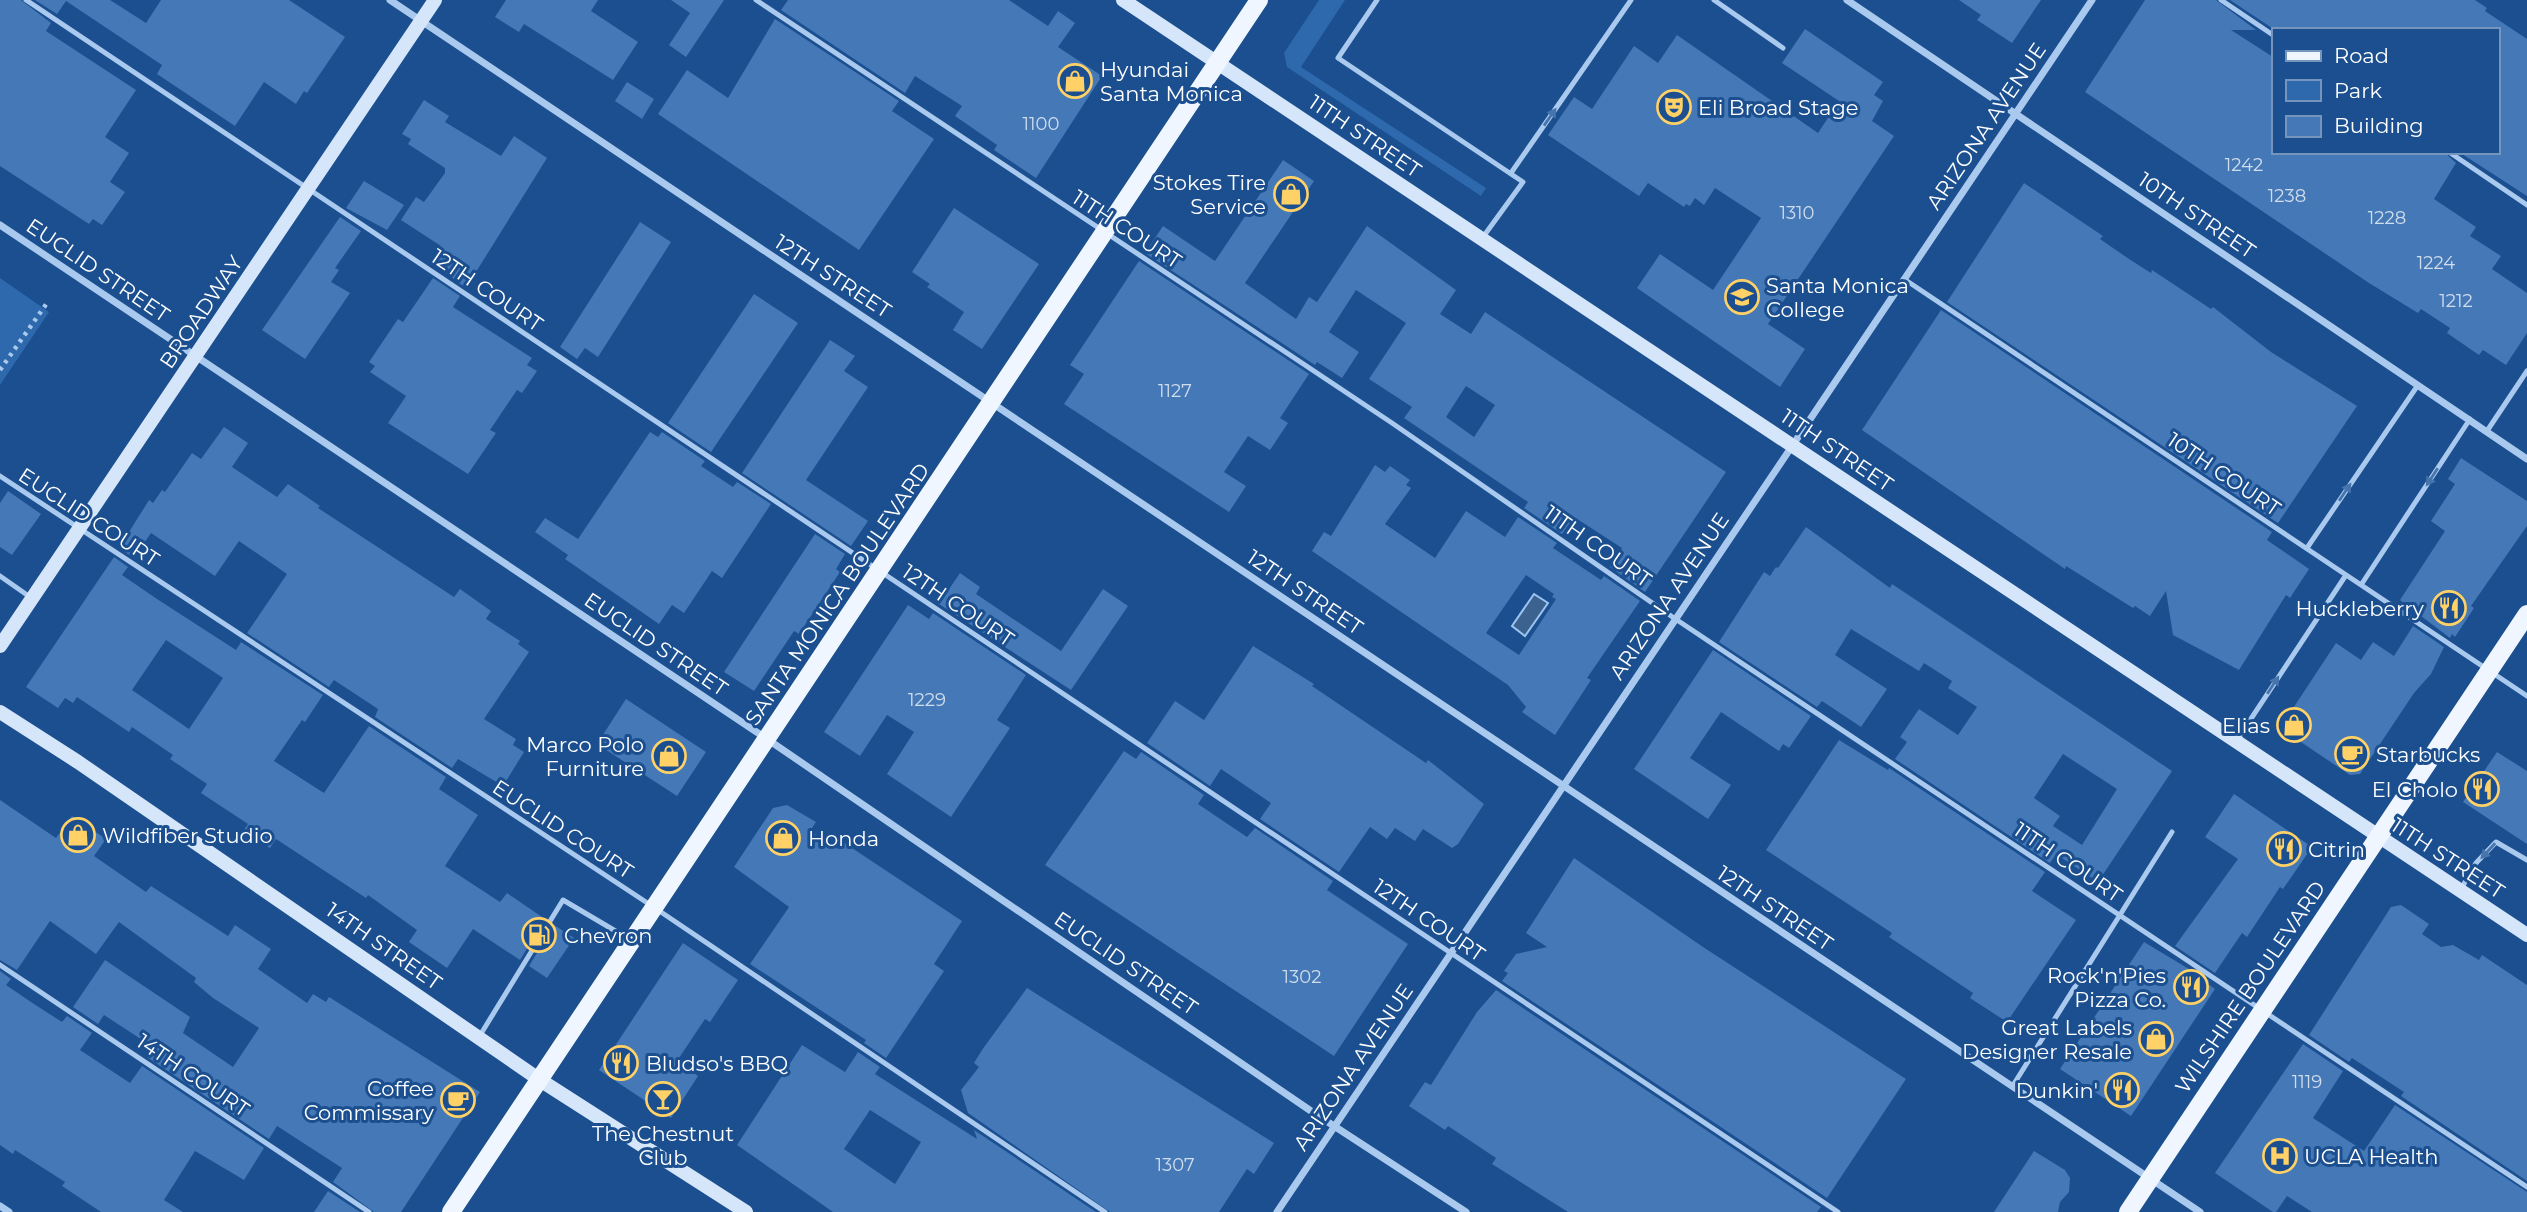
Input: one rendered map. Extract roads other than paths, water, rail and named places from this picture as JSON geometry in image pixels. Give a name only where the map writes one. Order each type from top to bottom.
[{"type":"main road","name":"SANTA MONICA BOULEVARD","points":[[452,1212],[1259,0]]},
{"type":"main road","name":"WILSHIRE BOULEVARD","points":[[2128,1212],[2527,614]]},
{"type":"street","name":"12TH STREET","points":[[390,0],[2200,1212]]},
{"type":"street","name":"BROADWAY","points":[[0,646],[435,0]]},
{"type":"street","name":"11TH STREET","points":[[1123,0],[1480,240],[1793,445],[2376,837],[2527,935]]},
{"type":"street","name":"10TH STREET","points":[[1847,0],[2527,458]]},
{"type":"street","name":"ARIZONA AVENUE","points":[[1277,1212],[2092,0]]},
{"type":"street","name":"EUCLID STREET","points":[[0,225],[768,738],[1334,1126],[1466,1212]]},
{"type":"street","name":"14TH STREET","points":[[0,712],[78,762],[540,1080],[746,1212]]},
{"type":"lane","name":"12TH COURT","points":[[26,0],[1838,1212]]},
{"type":"lane","name":"11TH COURT","points":[[756,0],[1392,423],[1674,618],[2527,1187]]},
{"type":"lane","points":[[1377,0],[1338,58],[1523,181],[1480,240]]},
{"type":"lane","points":[[1511,173],[1631,0]]},
{"type":"lane","points":[[1714,0],[1783,48]]},
{"type":"lane","points":[[2221,0],[2272,34]]},
{"type":"lane","points":[[2452,154],[2527,205]]},
{"type":"lane","name":"10TH COURT","points":[[1904,279],[2527,696]]},
{"type":"lane","points":[[2487,431],[2527,371]]},
{"type":"lane","points":[[2307,548],[2418,385]]},
{"type":"lane","points":[[2361,585],[2470,419]]},
{"type":"lane","name":"EUCLID COURT","points":[[0,476],[655,908],[1105,1212]]},
{"type":"lane","points":[[2236,742],[2346,575]]},
{"type":"lane","points":[[0,576],[33,598]]},
{"type":"lane","points":[[2012,1087],[2172,832]]},
{"type":"lane","points":[[2460,890],[2476,863],[2496,842],[2527,860]]},
{"type":"lane","points":[[479,1038],[563,900],[632,941]]},
{"type":"lane","name":"14TH COURT","points":[[0,965],[369,1212]]},
{"type":"place","name":"Hyundai Santa Monica","points":[[1075,81]]},
{"type":"place","name":"Eli Broad Stage","points":[[1674,107]]},
{"type":"place","name":"Stokes Tire Service","points":[[1291,194]]},
{"type":"place","name":"Santa Monica College","points":[[1742,297]]},
{"type":"place","name":"Huckleberry","points":[[2449,608]]},
{"type":"place","name":"Elias","points":[[2294,725]]},
{"type":"place","name":"Starbucks","points":[[2352,754]]},
{"type":"place","name":"Marco Polo Furniture","points":[[669,756]]},
{"type":"place","name":"El Cholo","points":[[2482,789]]},
{"type":"place","name":"Wildfiber Studio","points":[[78,835]]},
{"type":"place","name":"Honda","points":[[783,838]]},
{"type":"place","name":"Citrin","points":[[2284,849]]},
{"type":"place","name":"Chevron","points":[[539,935]]},
{"type":"place","name":"Rock'n'Pies Pizza Co.","points":[[2191,987]]},
{"type":"place","name":"Great Labels Designer Resale","points":[[2156,1039]]},
{"type":"place","name":"Bludso's BBQ","points":[[621,1063]]},
{"type":"place","name":"Dunkin'","points":[[2122,1090]]},
{"type":"place","name":"The Chestnut Club","points":[[663,1099]]},
{"type":"place","name":"Coffee Commissary","points":[[458,1100]]},
{"type":"place","name":"UCLA Health","points":[[2280,1156]]}]
